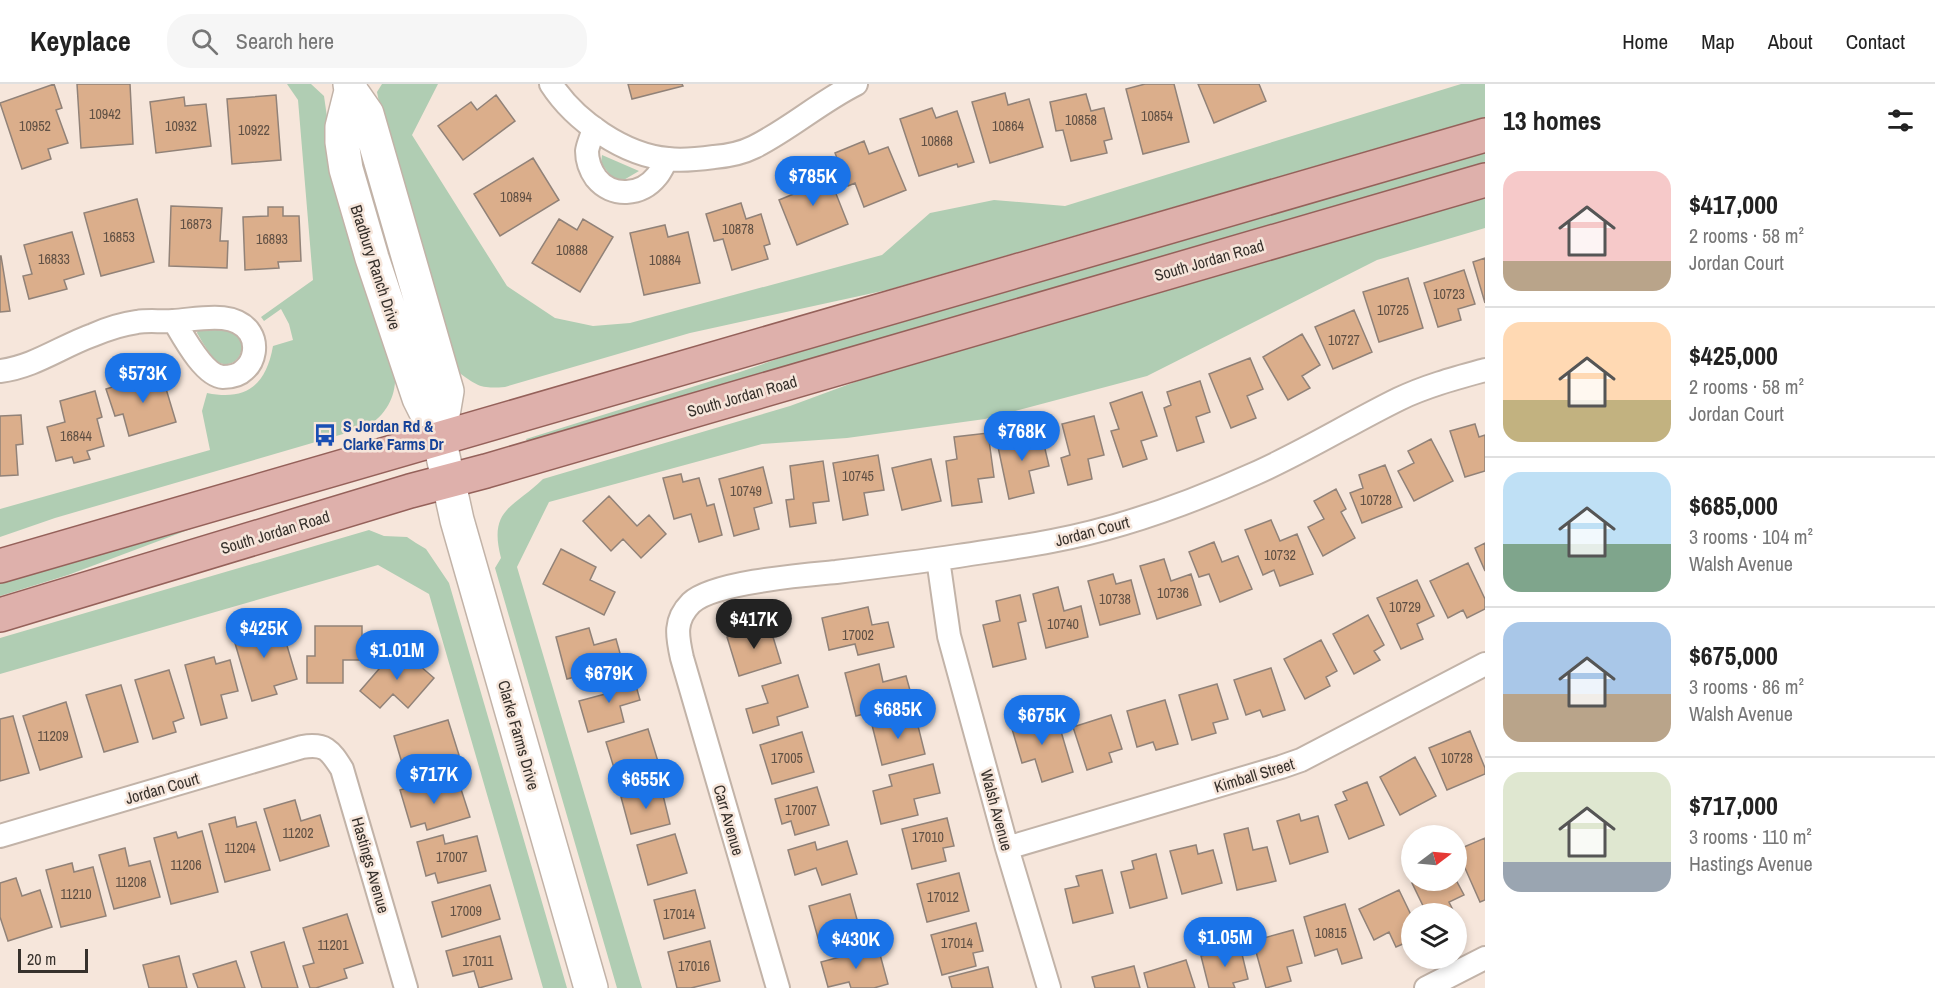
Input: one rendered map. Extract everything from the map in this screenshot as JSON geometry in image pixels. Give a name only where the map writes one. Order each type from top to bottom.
[{"type":"main road","points":[[0,566],[1485,135]]},
{"type":"main road","name":"South Jordan Road","points":[[0,615],[447,481],[1485,180]]},
{"type":"street","points":[[551,84],[579,117],[613,141],[667,159],[704,159],[753,147],[829,98],[856,84]]},
{"type":"street","name":"Bradbury Ranch Drive","points":[[350,87],[342,127],[346,169],[372,258],[419,398],[439,438],[447,481]]},
{"type":"street","points":[[594,128],[587,150],[592,172],[608,189],[617,193],[627,193],[649,184],[657,176],[667,159]]},
{"type":"street","points":[[0,371],[30,363],[91,335],[117,326],[137,322],[174,321]]},
{"type":"street","name":"Jordan Court","points":[[680,616],[693,602],[708,594],[759,581],[938,559],[1052,541],[1107,528],[1167,509],[1255,474],[1410,394],[1485,370]]},
{"type":"street","name":"Clarke Farms Drive","points":[[447,481],[591,988]]},
{"type":"street","name":"Walsh Avenue","points":[[938,559],[949,636],[1007,848],[1049,988]]},
{"type":"street","name":"Carr Avenue","points":[[680,616],[677,636],[682,658],[778,988]]},
{"type":"street","name":"Kimball Street","points":[[1007,848],[1302,760],[1485,664]]},
{"type":"street","name":"Jordan Court","points":[[0,836],[302,747],[313,745],[325,747]]},
{"type":"street","name":"Hastings Avenue","points":[[325,747],[342,769],[406,988]]},
{"type":"street","points":[[1426,988],[1485,958]]},
{"type":"green space","points":[[287,84],[311,84],[324,96],[329,131],[395,370],[390,403],[381,416],[367,427],[55,518],[0,537],[0,509],[210,450],[202,411],[207,393],[233,395],[244,392],[260,380],[270,360],[273,346],[293,340],[289,324],[281,309],[264,321],[261,317],[313,280],[298,100]]},
{"type":"green space","points":[[382,84],[438,84],[412,135],[507,286],[555,318],[593,326],[630,323],[882,255],[930,213],[994,200],[1065,206],[1461,84],[1485,84],[1485,117],[887,290],[690,333],[505,387],[484,387],[458,372],[392,167],[377,92]]},
{"type":"green space","points":[[1485,149],[1485,164],[528,443],[526,439],[740,372],[826,342]]},
{"type":"green space","points":[[602,155],[639,171],[622,181],[613,179],[601,163]]},
{"type":"green space","points":[[1485,194],[1485,228],[1377,260],[1147,376],[985,419],[847,438],[762,444],[549,502],[517,567],[642,988],[617,988],[495,568],[501,558],[498,529],[506,511],[543,479],[790,406],[874,375]]},
{"type":"green space","points":[[198,329],[223,329],[235,334],[242,346],[238,358],[227,364],[217,361],[207,350],[197,333]]},
{"type":"green space","points":[[236,512],[68,575],[0,596],[0,580]]},
{"type":"green space","points":[[369,530],[384,536],[407,537],[426,549],[449,583],[567,988],[543,988],[429,594],[378,565],[0,674],[0,638]]},
{"type":"building","points":[[54,84],[62,108],[56,110],[68,143],[48,149],[51,159],[22,169],[0,103]]},
{"type":"building","points":[[77,84],[130,84],[133,144],[81,148]]},
{"type":"building","points":[[628,84],[682,84],[683,86],[632,99]]},
{"type":"building","points":[[1145,84],[1174,84],[1189,142],[1143,154],[1126,89]]},
{"type":"building","points":[[1198,84],[1259,84],[1266,101],[1214,123]]},
{"type":"building","points":[[1005,93],[1008,105],[1029,99],[1043,147],[990,163],[972,102]]},
{"type":"building","points":[[1086,94],[1091,111],[1104,108],[1112,139],[1104,141],[1107,153],[1071,161],[1063,130],[1056,131],[1050,102]]},
{"type":"building","points":[[276,95],[281,160],[232,164],[227,99]]},
{"type":"building","points":[[496,95],[515,121],[463,160],[438,126],[471,102],[477,110]]},
{"type":"building","points":[[184,97],[185,106],[206,104],[211,146],[156,153],[150,102]]},
{"type":"building","points":[[932,108],[936,118],[957,111],[974,162],[958,167],[957,164],[919,176],[900,119]]},
{"type":"building","points":[[864,141],[869,154],[888,147],[906,190],[864,207],[855,183],[848,186],[835,153]]},
{"type":"building","points":[[533,158],[559,200],[500,236],[474,194]]},
{"type":"building","points":[[825,166],[848,224],[797,245],[779,200],[796,193],[791,180]]},
{"type":"building","points":[[137,199],[154,262],[101,276],[84,213]]},
{"type":"building","points":[[741,203],[746,219],[761,214],[770,244],[764,246],[768,259],[732,270],[723,239],[714,241],[706,214]]},
{"type":"building","points":[[171,206],[222,208],[220,241],[228,241],[227,268],[169,266]]},
{"type":"building","points":[[268,207],[283,207],[283,216],[299,216],[301,261],[278,262],[279,268],[245,270],[243,217],[268,216]]},
{"type":"building","points":[[559,219],[577,230],[583,219],[613,237],[580,292],[532,263]]},
{"type":"building","points":[[665,225],[668,237],[688,232],[700,283],[644,295],[630,233]]},
{"type":"building","points":[[72,232],[84,274],[64,280],[67,289],[29,299],[23,276],[32,274],[24,245]]},
{"type":"building","points":[[0,256],[10,311],[0,312]]},
{"type":"building","points":[[1485,258],[1485,303],[1473,262]]},
{"type":"building","points":[[1464,270],[1475,304],[1458,309],[1461,320],[1438,327],[1424,283]]},
{"type":"building","points":[[1408,278],[1423,328],[1379,342],[1363,292]]},
{"type":"building","points":[[1354,310],[1372,352],[1333,369],[1315,327]]},
{"type":"building","points":[[1302,334],[1320,365],[1302,376],[1310,388],[1288,400],[1263,357]]},
{"type":"building","points":[[1250,358],[1263,389],[1247,396],[1256,418],[1231,428],[1209,374]]},
{"type":"building","points":[[161,372],[176,422],[129,436],[123,414],[115,416],[106,389]]},
{"type":"building","points":[[1200,381],[1210,412],[1196,417],[1204,442],[1177,451],[1164,408],[1171,405],[1167,392]]},
{"type":"building","points":[[95,391],[102,417],[97,419],[104,446],[87,451],[90,459],[74,463],[72,457],[56,461],[47,427],[65,422],[60,401]]},
{"type":"building","points":[[1142,392],[1157,436],[1141,441],[1147,459],[1123,467],[1111,431],[1119,429],[1110,403]]},
{"type":"building","points":[[21,415],[23,444],[16,445],[18,475],[0,476],[0,416]]},
{"type":"building","points":[[1094,416],[1104,455],[1088,459],[1092,479],[1068,485],[1061,458],[1070,455],[1062,424]]},
{"type":"building","points":[[1475,424],[1479,437],[1485,435],[1485,471],[1465,477],[1450,431]]},
{"type":"building","points":[[1041,432],[1049,466],[1029,471],[1034,493],[1009,499],[997,442]]},
{"type":"building","points":[[988,433],[994,477],[978,479],[982,502],[952,506],[946,461],[957,459],[954,437]]},
{"type":"building","points":[[1431,439],[1453,481],[1414,501],[1398,471],[1414,463],[1408,451]]},
{"type":"building","points":[[878,455],[884,490],[864,493],[868,515],[843,520],[833,463]]},
{"type":"building","points":[[931,459],[941,501],[902,510],[892,468]]},
{"type":"building","points":[[823,461],[829,501],[813,503],[816,523],[790,527],[786,500],[794,499],[790,466]]},
{"type":"building","points":[[1385,465],[1402,507],[1362,523],[1350,493],[1363,488],[1359,475]]},
{"type":"building","points":[[763,467],[772,503],[754,508],[759,529],[734,536],[719,479]]},
{"type":"building","points":[[681,474],[683,482],[699,478],[707,506],[714,504],[722,535],[699,542],[691,514],[674,519],[663,478]]},
{"type":"building","points":[[1336,489],[1346,509],[1341,512],[1355,538],[1323,556],[1308,527],[1324,519],[1314,501]]},
{"type":"building","points":[[609,496],[637,526],[649,515],[666,534],[641,558],[623,539],[611,551],[583,521]]},
{"type":"building","points":[[1271,520],[1280,541],[1297,534],[1313,574],[1280,586],[1274,570],[1263,575],[1245,530]]},
{"type":"building","points":[[1214,542],[1222,562],[1238,556],[1252,589],[1220,602],[1209,574],[1199,577],[1189,552]]},
{"type":"building","points":[[1485,543],[1485,571],[1475,548]]},
{"type":"building","points":[[561,549],[596,567],[590,580],[615,592],[604,615],[543,584]]},
{"type":"building","points":[[1164,559],[1171,581],[1191,574],[1201,605],[1157,619],[1140,566]]},
{"type":"building","points":[[1468,563],[1485,599],[1485,609],[1467,618],[1463,610],[1448,618],[1430,581]]},
{"type":"building","points":[[1113,574],[1116,584],[1131,580],[1140,614],[1100,625],[1088,581]]},
{"type":"building","points":[[1417,580],[1434,616],[1417,624],[1423,639],[1401,649],[1377,598]]},
{"type":"building","points":[[1058,587],[1064,611],[1081,606],[1088,637],[1046,648],[1033,594]]},
{"type":"building","points":[[1020,595],[1026,621],[1018,623],[1026,659],[993,667],[983,625],[1000,621],[996,601]]},
{"type":"building","points":[[868,607],[872,625],[888,622],[894,647],[858,655],[855,644],[829,650],[822,618]]},
{"type":"building","points":[[1368,615],[1384,645],[1374,651],[1380,660],[1354,674],[1333,634]]},
{"type":"building","points":[[279,619],[297,679],[274,686],[277,694],[252,701],[232,633]]},
{"type":"building","points":[[769,624],[781,663],[739,676],[727,637]]},
{"type":"building","points":[[315,626],[362,626],[362,660],[343,660],[343,683],[307,683],[307,656],[315,656]]},
{"type":"building","points":[[589,628],[594,645],[616,639],[623,664],[567,679],[556,637]]},
{"type":"building","points":[[1321,640],[1337,671],[1326,677],[1330,686],[1305,699],[1284,659]]},
{"type":"building","points":[[398,647],[434,678],[408,708],[393,694],[380,708],[360,691]]},
{"type":"building","points":[[214,657],[216,664],[230,660],[238,691],[221,695],[227,718],[201,725],[185,665]]},
{"type":"building","points":[[879,664],[883,682],[906,676],[913,701],[856,716],[845,673]]},
{"type":"building","points":[[1271,668],[1285,710],[1263,717],[1260,710],[1246,715],[1234,680]]},
{"type":"building","points":[[169,670],[184,718],[173,722],[176,732],[153,739],[135,680]]},
{"type":"building","points":[[633,675],[640,700],[620,706],[624,722],[588,732],[579,701],[609,693],[606,683]]},
{"type":"building","points":[[798,675],[808,707],[777,717],[779,725],[753,733],[746,709],[768,703],[762,686]]},
{"type":"building","points":[[1217,684],[1228,719],[1213,723],[1216,733],[1192,740],[1179,695]]},
{"type":"building","points":[[121,685],[138,742],[104,752],[86,695]]},
{"type":"building","points":[[1165,700],[1178,744],[1156,750],[1153,742],[1137,747],[1127,711]]},
{"type":"building","points":[[66,702],[82,757],[40,770],[23,716]]},
{"type":"building","points":[[1043,711],[1050,732],[1060,728],[1073,772],[1042,782],[1035,759],[1022,763],[1010,722]]},
{"type":"building","points":[[915,714],[925,754],[882,765],[872,725]]},
{"type":"building","points":[[1111,715],[1122,749],[1109,753],[1112,762],[1087,770],[1073,727]]},
{"type":"building","points":[[13,716],[29,773],[0,781],[0,719]]},
{"type":"building","points":[[448,720],[459,755],[419,767],[417,758],[402,763],[394,736]]},
{"type":"building","points":[[648,729],[660,768],[618,781],[606,742]]},
{"type":"building","points":[[1470,731],[1485,768],[1485,774],[1447,790],[1429,748]]},
{"type":"building","points":[[802,732],[814,772],[772,784],[760,745]]},
{"type":"building","points":[[1415,757],[1436,796],[1400,815],[1380,777]]},
{"type":"building","points":[[933,764],[940,793],[914,799],[918,815],[881,824],[873,791],[892,786],[889,775]]},
{"type":"building","points":[[426,782],[429,792],[459,783],[470,817],[427,830],[425,823],[411,827],[400,790]]},
{"type":"building","points":[[1367,782],[1384,825],[1349,839],[1335,805],[1347,800],[1343,792]]},
{"type":"building","points":[[661,787],[670,824],[631,834],[621,797]]},
{"type":"building","points":[[817,787],[829,825],[795,835],[791,821],[782,824],[775,799]]},
{"type":"building","points":[[295,800],[301,821],[320,815],[329,846],[280,861],[264,809]]},
{"type":"building","points":[[1299,814],[1301,821],[1318,816],[1328,852],[1290,864],[1277,821]]},
{"type":"building","points":[[235,817],[237,827],[256,822],[270,870],[225,882],[209,824]]},
{"type":"building","points":[[947,818],[954,846],[943,848],[946,861],[912,869],[902,829]]},
{"type":"building","points":[[1248,828],[1253,850],[1267,847],[1276,881],[1237,890],[1224,834]]},
{"type":"building","points":[[202,831],[218,892],[171,904],[154,838],[176,832],[178,838]]},
{"type":"building","points":[[675,834],[687,873],[648,885],[637,845]]},
{"type":"building","points":[[443,835],[445,844],[477,836],[486,871],[438,883],[435,873],[426,876],[417,842]]},
{"type":"building","points":[[1485,838],[1485,900],[1480,902],[1467,873],[1467,846]]},
{"type":"building","points":[[847,841],[857,874],[822,885],[816,868],[795,875],[788,850],[815,842],[817,850]]},
{"type":"building","points":[[1196,845],[1198,854],[1213,850],[1222,883],[1182,894],[1170,851]]},
{"type":"building","points":[[125,848],[129,866],[150,861],[160,897],[114,909],[99,855]]},
{"type":"building","points":[[1156,854],[1167,898],[1130,908],[1121,872],[1134,869],[1132,861]]},
{"type":"building","points":[[72,863],[74,872],[93,867],[106,916],[61,927],[46,870]]},
{"type":"building","points":[[1102,870],[1113,913],[1073,923],[1065,889],[1079,886],[1076,876]]},
{"type":"building","points":[[959,873],[969,911],[927,922],[917,884]]},
{"type":"building","points":[[16,878],[22,896],[40,890],[52,927],[8,941],[0,917],[0,883]]},
{"type":"building","points":[[490,885],[500,919],[442,937],[432,902]]},
{"type":"building","points":[[695,890],[705,928],[664,939],[654,900]]},
{"type":"building","points":[[1399,890],[1405,903],[1401,903],[1401,945],[1396,947],[1389,932],[1374,940],[1359,909]]},
{"type":"building","points":[[1416,891],[1462,891],[1464,895],[1450,903],[1422,903]]},
{"type":"building","points":[[850,894],[861,934],[820,945],[809,906]]},
{"type":"building","points":[[1345,904],[1362,958],[1342,964],[1337,949],[1315,956],[1304,917]]},
{"type":"building","points":[[347,914],[363,963],[344,969],[347,978],[310,988],[303,966],[314,963],[303,928]]},
{"type":"building","points":[[976,923],[983,951],[973,953],[976,966],[942,975],[931,935]]},
{"type":"building","points":[[1293,930],[1302,963],[1287,967],[1291,981],[1266,988],[1253,941]]},
{"type":"building","points":[[500,936],[512,979],[479,988],[474,971],[453,976],[446,951]]},
{"type":"building","points":[[710,941],[720,981],[691,988],[677,988],[668,952]]},
{"type":"building","points":[[284,942],[298,988],[262,988],[251,952]]},
{"type":"building","points":[[1240,946],[1248,979],[1233,983],[1235,988],[1209,988],[1201,956]]},
{"type":"building","points":[[878,947],[888,984],[874,988],[851,988],[849,982],[828,987],[821,962]]},
{"type":"building","points":[[179,956],[187,988],[149,988],[143,965]]},
{"type":"building","points":[[1186,960],[1195,988],[1148,988],[1144,973]]},
{"type":"building","points":[[236,961],[245,988],[198,988],[193,974]]},
{"type":"building","points":[[1134,966],[1140,988],[1095,988],[1092,977]]},
{"type":"building","points":[[988,967],[993,988],[952,988],[949,977]]},
{"type":"place","name":"S Jordan Rd & Clarke Farms Dr","points":[[325,435]]}]
